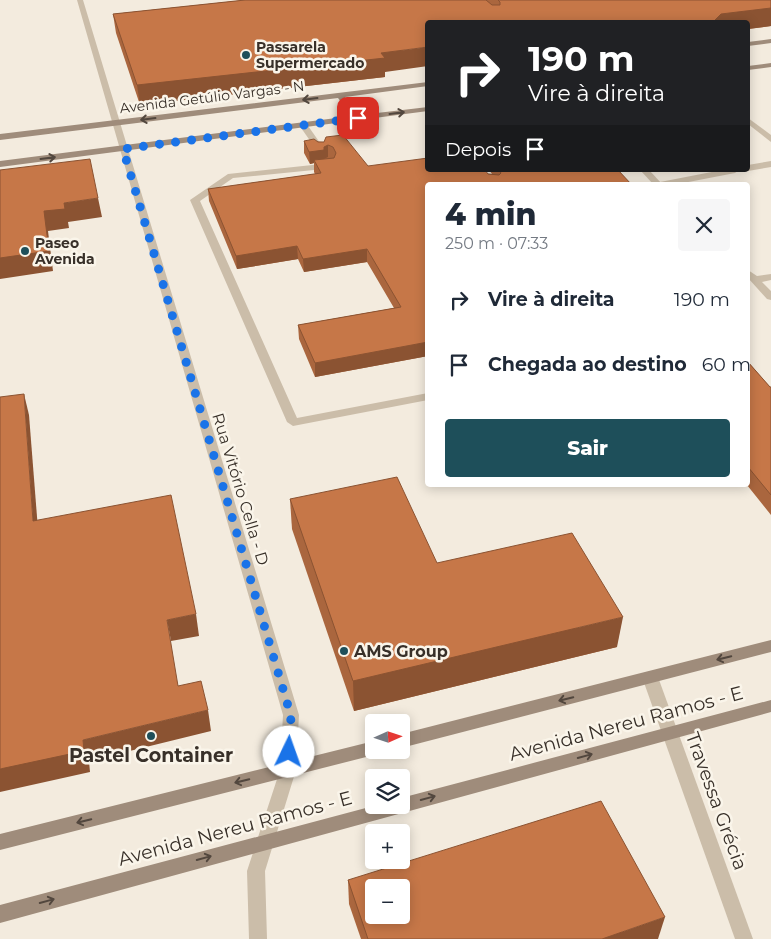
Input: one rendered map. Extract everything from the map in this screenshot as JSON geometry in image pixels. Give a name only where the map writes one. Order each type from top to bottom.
[{"type":"street","name":"Rua Vitório Cella - D","points":[[80,0],[291,716],[288,770],[256,871],[258,939]]},
{"type":"street","points":[[750,44],[771,41]]},
{"type":"street","points":[[750,68],[771,65]]},
{"type":"street","name":"Avenida Getúlio Vargas - N","points":[[0,137],[425,84]]},
{"type":"street","points":[[340,95],[358,118]]},
{"type":"street","points":[[0,164],[425,109]]},
{"type":"street","points":[[750,122],[771,139]]},
{"type":"street","points":[[303,125],[321,150]]},
{"type":"street","points":[[329,162],[331,166],[231,176],[195,200],[293,422],[425,397]]},
{"type":"street","points":[[750,168],[771,164]]},
{"type":"street","points":[[646,172],[656,182]]},
{"type":"street","points":[[673,182],[719,172]]},
{"type":"street","points":[[751,277],[771,277]]},
{"type":"street","points":[[751,277],[771,297]]},
{"type":"street","points":[[410,739],[771,646]]},
{"type":"street","name":"Travessa Grécia","points":[[650,677],[744,939]]},
{"type":"street","name":"Avenida Nereu Ramos - E","points":[[0,914],[771,706]]},
{"type":"street","points":[[0,842],[365,750]]},
{"type":"building","points":[[245,0],[486,0],[492,5],[500,5],[498,0],[771,0],[771,8],[721,14],[715,20],[425,20],[425,47],[381,53],[385,58],[137,85],[113,14]]},
{"type":"building","points":[[343,135],[368,166],[425,158],[425,172],[486,172],[488,174],[499,175],[500,172],[620,172],[629,182],[425,182],[425,343],[315,363],[298,325],[401,307],[367,249],[303,259],[297,246],[236,256],[208,189],[321,173],[314,160],[334,158],[336,153],[333,147],[328,145],[324,147],[324,150],[309,152],[304,141],[314,139],[318,142],[324,142],[326,137]]},
{"type":"building","points":[[90,159],[98,198],[64,203],[65,209],[44,211],[49,251],[0,258],[0,170]]},
{"type":"building","points":[[750,364],[771,387],[771,495],[750,469]]},
{"type":"building","points":[[24,394],[33,521],[171,495],[196,614],[167,620],[178,686],[201,681],[208,710],[83,740],[84,751],[0,769],[0,397]]},
{"type":"building","points":[[397,477],[437,563],[572,533],[623,617],[353,681],[290,499]]},
{"type":"building","points":[[601,801],[665,917],[602,939],[368,939],[348,880],[383,869],[410,869],[410,861]]},
{"type":"place","name":"Passarela Supermercado","points":[[246,55]]},
{"type":"place","name":"Paseo Avenida","points":[[25,251]]},
{"type":"place","name":"AMS Group","points":[[344,651]]},
{"type":"place","name":"Pastel Container","points":[[151,736]]},
{"type":"route","points":[[289,752],[291,716],[123,149],[358,118]]}]
